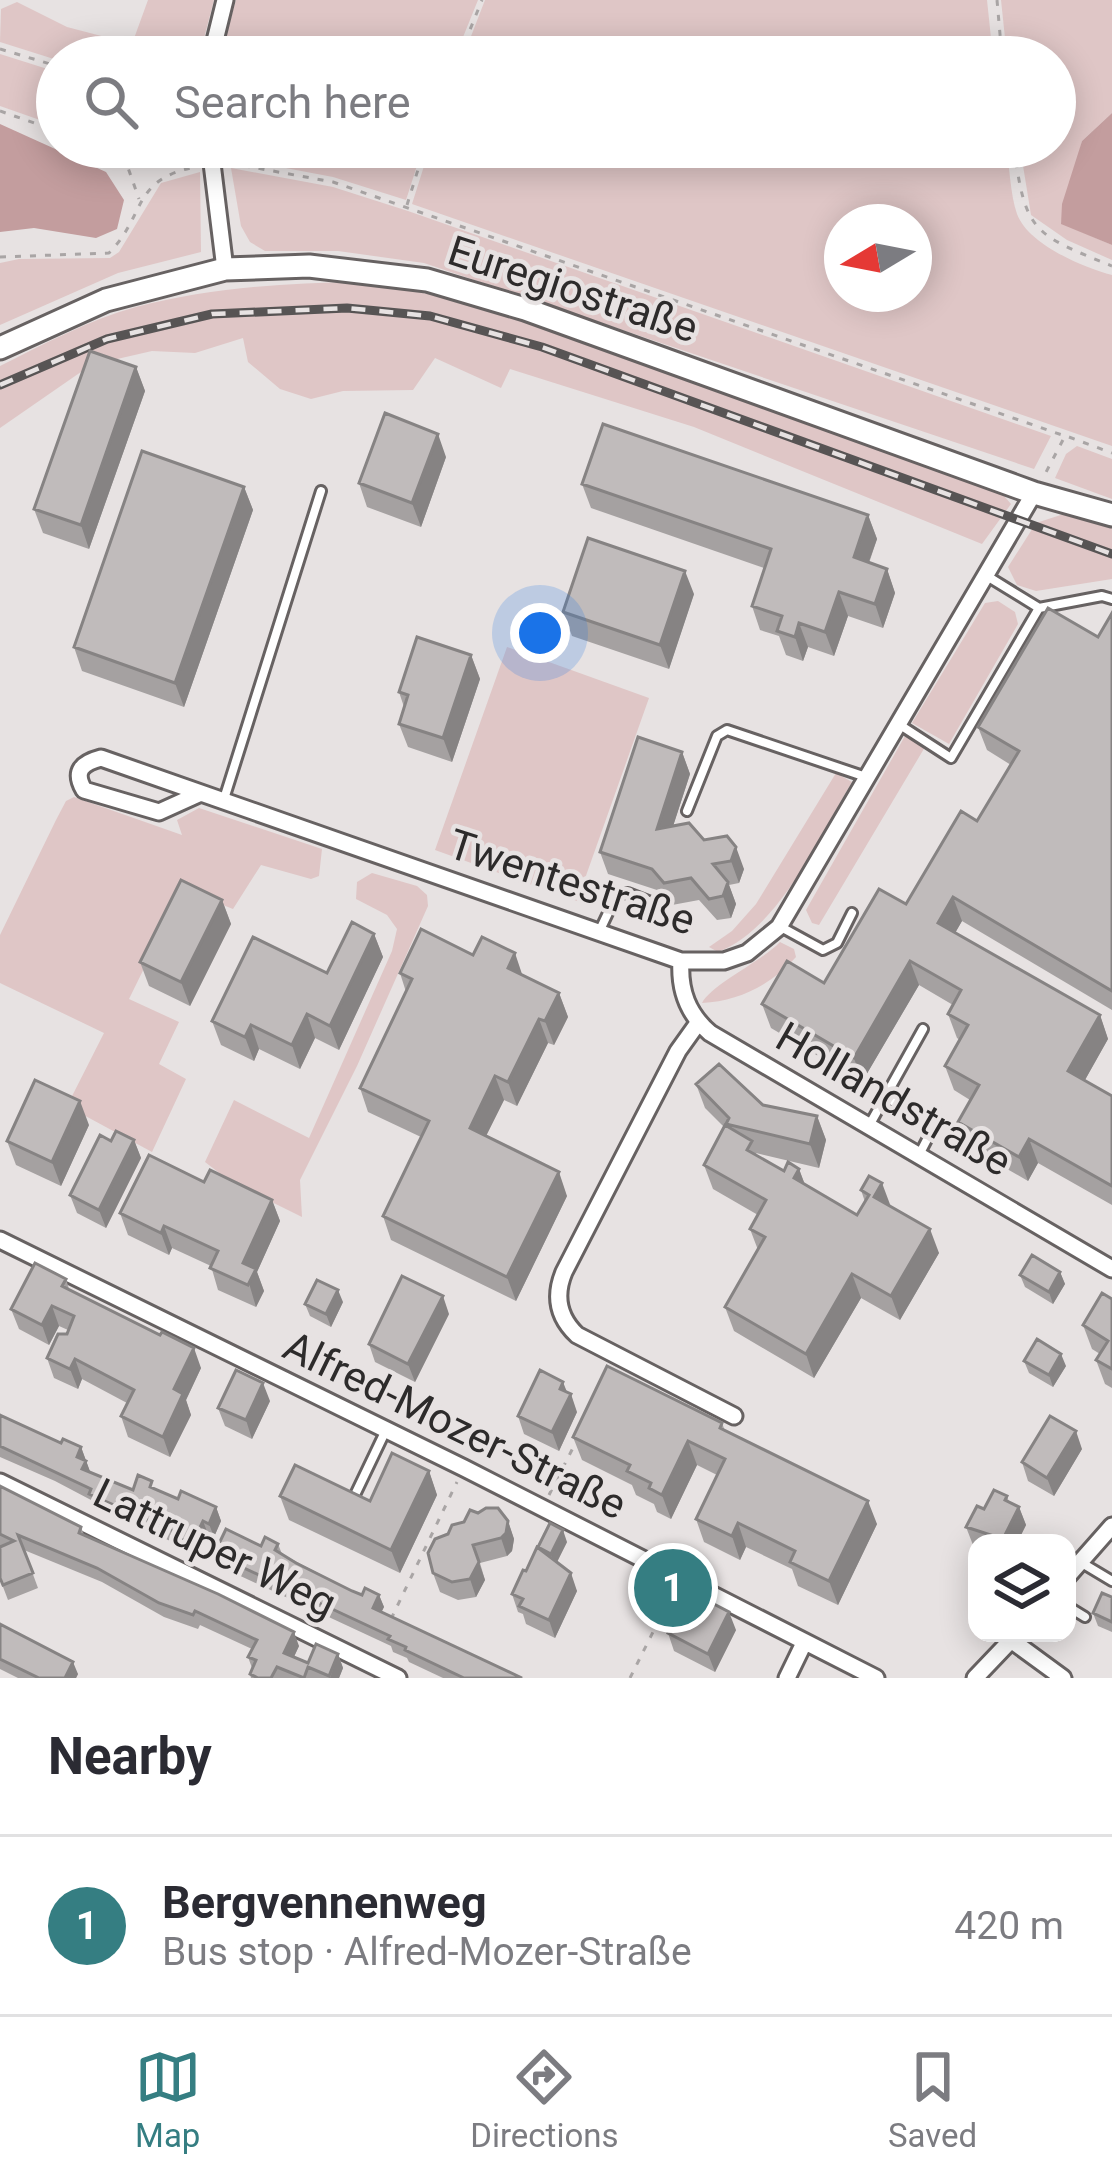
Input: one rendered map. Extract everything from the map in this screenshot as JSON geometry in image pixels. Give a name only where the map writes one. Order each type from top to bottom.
[{"type":"main road","name":"Euregiostraße","points":[[0,348],[106,300],[225,269],[309,266],[428,280],[525,309],[1034,493],[1112,515]]},
{"type":"street","points":[[216,36],[225,0]]},
{"type":"street","points":[[212,168],[225,269]]},
{"type":"street","name":"Twentestraße","points":[[201,793],[159,812],[84,790],[79,770],[84,763],[101,758],[224,800],[681,961],[724,962],[747,953],[779,927],[1034,493]]},
{"type":"street","points":[[681,961],[681,987],[698,1023],[677,1051],[574,1252],[558,1297],[564,1319],[578,1335],[734,1416]]},
{"type":"street","name":"Hollandstraße","points":[[698,1023],[1112,1269]]},
{"type":"street","name":"Alfred-Mozer-Straße","points":[[0,1240],[876,1678]]},
{"type":"street","name":"Lattruper Weg","points":[[0,1482],[366,1671],[398,1678]]},
{"type":"street","points":[[1076,1567],[1112,1526]]},
{"type":"street","points":[[976,1678],[1009,1642]]},
{"type":"street","points":[[1020,1642],[1064,1678]]},
{"type":"street","points":[[787,1678],[804,1643]]},
{"type":"lane","points":[[224,800],[321,491]]},
{"type":"lane","points":[[987,576],[1039,608],[1102,596],[1112,599]]},
{"type":"lane","points":[[899,724],[951,758],[1039,608]]},
{"type":"lane","points":[[687,811],[717,736],[728,730],[868,778]]},
{"type":"lane","points":[[599,933],[617,894],[628,893],[656,904]]},
{"type":"lane","points":[[779,927],[823,950],[837,943],[852,914]]},
{"type":"lane","points":[[869,1125],[923,1029]]},
{"type":"lane","points":[[885,1097],[933,1128],[919,1154]]},
{"type":"lane","points":[[353,1499],[387,1430]]},
{"type":"lane","points":[[1081,1562],[1112,1581]]},
{"type":"lane","points":[[1076,1612],[1085,1617]]},
{"type":"path","points":[[467,36],[482,0]]},
{"type":"path","points":[[997,0],[1000,36]]},
{"type":"path","points":[[0,49],[36,60]]},
{"type":"path","points":[[0,111],[36,124]]},
{"type":"path","points":[[128,168],[140,202]]},
{"type":"path","points":[[0,257],[110,253],[122,240],[150,186],[179,168]]},
{"type":"path","points":[[257,168],[334,182],[407,206],[1112,453]]},
{"type":"path","points":[[407,206],[419,168]]},
{"type":"path","points":[[1017,168],[1021,202],[1034,226],[1112,266]]},
{"type":"path","points":[[1034,493],[1065,436]]},
{"type":"path","points":[[543,1508],[581,1433]]},
{"type":"path","points":[[388,1625],[464,1468]]},
{"type":"path","points":[[630,1678],[681,1577]]},
{"type":"shaded area","points":[[148,0],[214,0],[205,36],[135,36]]},
{"type":"shaded area","points":[[236,0],[478,0],[463,36],[226,36]]},
{"type":"shaded area","points":[[485,0],[987,0],[991,36],[471,36]]},
{"type":"shaded area","points":[[1001,0],[1112,0],[1112,113],[1082,141],[1076,164],[1076,36],[1005,36]]},
{"type":"shaded area","points":[[17,2],[67,27],[101,36],[36,36],[36,53],[0,42],[1,9]]},
{"type":"shaded area","points":[[0,54],[36,65],[36,119],[0,106]]},
{"type":"shaded area","points":[[1112,113],[1112,245],[1061,224],[1062,204],[1082,141]]},
{"type":"shaded area","points":[[0,124],[36,140],[36,168],[97,168],[106,172],[124,200],[117,229],[96,238],[34,228],[0,232]]},
{"type":"shaded area","points":[[231,168],[333,187],[408,211],[1051,436],[1034,469],[424,263],[338,251],[265,251],[250,242],[241,226]]},
{"type":"shaded area","points":[[286,168],[416,168],[406,200]]},
{"type":"shaded area","points":[[423,168],[1009,168],[1017,214],[1032,235],[1057,253],[1112,275],[1112,446],[412,204]]},
{"type":"shaded area","points":[[1023,168],[1075,168],[1061,223],[1112,245],[1112,260],[1067,240],[1031,215]]},
{"type":"shaded area","points":[[200,172],[201,252],[118,273],[0,325],[0,263],[110,258],[119,252],[161,183]]},
{"type":"shaded area","points":[[357,282],[435,295],[532,323],[992,482],[1011,504],[982,544],[694,427],[510,369],[501,388],[435,358],[413,390],[343,391],[311,399],[280,389],[248,362],[243,338],[195,353],[152,351],[91,365],[0,428],[0,366],[84,326],[136,307],[191,295]]},
{"type":"shaded area","points":[[1077,446],[1112,459],[1112,499],[1055,478],[1066,454]]},
{"type":"shaded area","points":[[1073,511],[1112,524],[1112,579],[1036,591],[1017,585],[1008,567],[1036,523]]},
{"type":"shaded area","points":[[998,601],[1015,612],[1018,624],[949,744],[912,723],[985,603]]},
{"type":"shaded area","points":[[507,647],[649,698],[577,901],[435,850]]},
{"type":"shaded area","points":[[905,736],[925,747],[819,925],[812,923],[806,910]]},
{"type":"shaded area","points":[[836,773],[852,782],[796,879],[740,940],[718,952],[709,947],[732,931],[756,904]]},
{"type":"shaded area","points":[[74,797],[182,835],[177,820],[199,808],[322,849],[319,876],[311,879],[261,865],[233,909],[183,889],[129,999],[179,1022],[159,1064],[186,1079],[152,1152],[67,1106],[104,1033],[0,983],[0,935],[66,801]]},
{"type":"shaded area","points":[[372,873],[417,886],[427,895],[428,906],[300,1180],[302,1217],[231,1182],[205,1162],[234,1100],[309,1138],[392,951],[397,929],[387,915],[356,899],[357,882]]},
{"type":"shaded area","points":[[780,942],[794,949],[796,957],[776,976],[741,995],[702,1003],[716,988]]},
{"type":"building","points":[[90,351],[136,367],[81,525],[34,509]]},
{"type":"building","points":[[385,413],[438,434],[412,503],[359,483]]},
{"type":"building","points":[[603,424],[868,515],[854,557],[887,569],[875,604],[839,592],[825,632],[799,623],[795,637],[777,631],[782,616],[752,606],[771,549],[582,484]]},
{"type":"building","points":[[142,451],[244,487],[175,683],[74,647]]},
{"type":"building","points":[[588,538],[685,571],[660,645],[563,612]]},
{"type":"building","points":[[1048,608],[1098,637],[1112,613],[1112,991],[953,897],[938,923],[1100,1015],[1068,1071],[1112,1096],[1112,1186],[1029,1139],[1019,1157],[958,1122],[979,1085],[945,1066],[968,1025],[948,1014],[961,990],[910,961],[854,1058],[762,1004],[787,961],[824,983],[879,889],[906,904],[961,811],[977,821],[1019,751],[978,727]]},
{"type":"building","points":[[417,637],[471,655],[443,738],[399,724],[408,695],[399,692]]},
{"type":"building","points":[[638,737],[682,752],[657,829],[689,823],[704,840],[727,836],[736,847],[731,861],[713,864],[728,882],[723,896],[709,899],[691,878],[664,883],[652,869],[600,852]]},
{"type":"building","points":[[181,880],[222,900],[181,982],[140,962]]},
{"type":"building","points":[[352,922],[374,934],[330,1026],[307,1014],[292,1045],[251,1025],[245,1037],[212,1021],[253,937],[327,973]]},
{"type":"building","points":[[421,929],[473,955],[482,937],[515,953],[508,968],[559,993],[545,1021],[539,1019],[508,1082],[495,1076],[470,1128],[559,1172],[507,1277],[383,1216],[429,1121],[360,1088],[412,979],[400,973]]},
{"type":"building","points":[[719,1064],[763,1105],[817,1116],[810,1144],[726,1124],[729,1118],[696,1084]]},
{"type":"building","points":[[35,1080],[80,1101],[52,1162],[7,1141]]},
{"type":"building","points":[[725,1125],[752,1141],[747,1150],[784,1171],[788,1162],[799,1169],[794,1178],[857,1215],[869,1195],[861,1190],[869,1176],[882,1183],[874,1197],[930,1229],[891,1296],[852,1274],[806,1354],[725,1307],[765,1237],[750,1229],[766,1200],[704,1165]]},
{"type":"building","points":[[116,1131],[134,1140],[99,1210],[70,1195],[100,1135],[111,1141]]},
{"type":"building","points":[[149,1155],[204,1182],[210,1170],[272,1200],[243,1263],[256,1269],[248,1285],[210,1268],[218,1251],[164,1226],[161,1233],[120,1213]]},
{"type":"building","points":[[1032,1255],[1060,1272],[1049,1292],[1020,1275]]},
{"type":"building","points":[[35,1263],[66,1279],[62,1286],[194,1348],[174,1389],[183,1394],[163,1437],[121,1416],[134,1390],[75,1359],[70,1369],[47,1358],[58,1334],[67,1334],[74,1316],[52,1306],[42,1325],[11,1309]]},
{"type":"building","points":[[402,1276],[443,1296],[408,1364],[369,1344]]},
{"type":"building","points":[[317,1280],[338,1290],[326,1314],[305,1304]]},
{"type":"building","points":[[1102,1293],[1112,1299],[1112,1369],[1096,1360],[1108,1341],[1083,1325]]},
{"type":"building","points":[[1037,1339],[1061,1354],[1049,1375],[1024,1361]]},
{"type":"building","points":[[607,1366],[868,1501],[829,1581],[790,1562],[795,1551],[738,1523],[732,1536],[696,1519],[725,1459],[688,1441],[662,1495],[649,1488],[651,1483],[627,1471],[630,1465],[573,1437]]},
{"type":"building","points":[[236,1370],[263,1383],[246,1420],[218,1408]]},
{"type":"building","points":[[540,1370],[563,1382],[560,1389],[571,1394],[552,1432],[518,1416]]},
{"type":"building","points":[[0,1415],[61,1443],[63,1439],[81,1447],[77,1457],[86,1461],[82,1469],[133,1490],[138,1475],[152,1481],[150,1487],[178,1499],[181,1491],[216,1507],[209,1524],[203,1521],[192,1544],[89,1494],[91,1489],[0,1446]]},
{"type":"building","points":[[1050,1416],[1076,1431],[1047,1478],[1022,1462]]},
{"type":"building","points":[[392,1453],[429,1471],[391,1550],[280,1496],[295,1465],[370,1501]]},
{"type":"building","points":[[0,1486],[81,1527],[79,1533],[294,1632],[284,1653],[308,1663],[316,1644],[338,1654],[329,1676],[308,1667],[304,1678],[277,1667],[271,1678],[258,1678],[250,1674],[256,1660],[248,1657],[257,1640],[195,1611],[193,1615],[159,1603],[97,1568],[18,1535],[33,1573],[3,1585],[0,1547],[14,1541],[0,1534]]},
{"type":"building","points":[[994,1490],[1019,1507],[1006,1534],[966,1527],[977,1506],[984,1509]]},
{"type":"building","points":[[498,1508],[508,1521],[506,1533],[473,1545],[479,1562],[470,1579],[452,1582],[433,1573],[428,1553],[435,1539],[464,1522],[470,1510],[478,1513]]},
{"type":"building","points":[[550,1523],[563,1530],[551,1554],[538,1547]]},
{"type":"building","points":[[226,1529],[261,1546],[265,1537],[296,1563],[362,1595],[365,1588],[379,1595],[373,1608],[522,1678],[464,1678],[405,1650],[390,1636],[214,1554]]},
{"type":"building","points":[[537,1547],[571,1573],[549,1620],[519,1606],[523,1599],[512,1594]]},
{"type":"building","points":[[689,1591],[729,1612],[708,1654],[668,1633]]},
{"type":"building","points":[[1102,1593],[1112,1597],[1112,1622],[1093,1613]]},
{"type":"building","points":[[0,1624],[73,1662],[65,1678],[39,1678],[0,1659]]},
{"type":"railway","points":[[0,385],[107,339],[212,314],[347,308],[430,316],[542,347],[1112,554]]},
{"type":"place","name":"Bergvennenweg","points":[[673,1588]]}]
